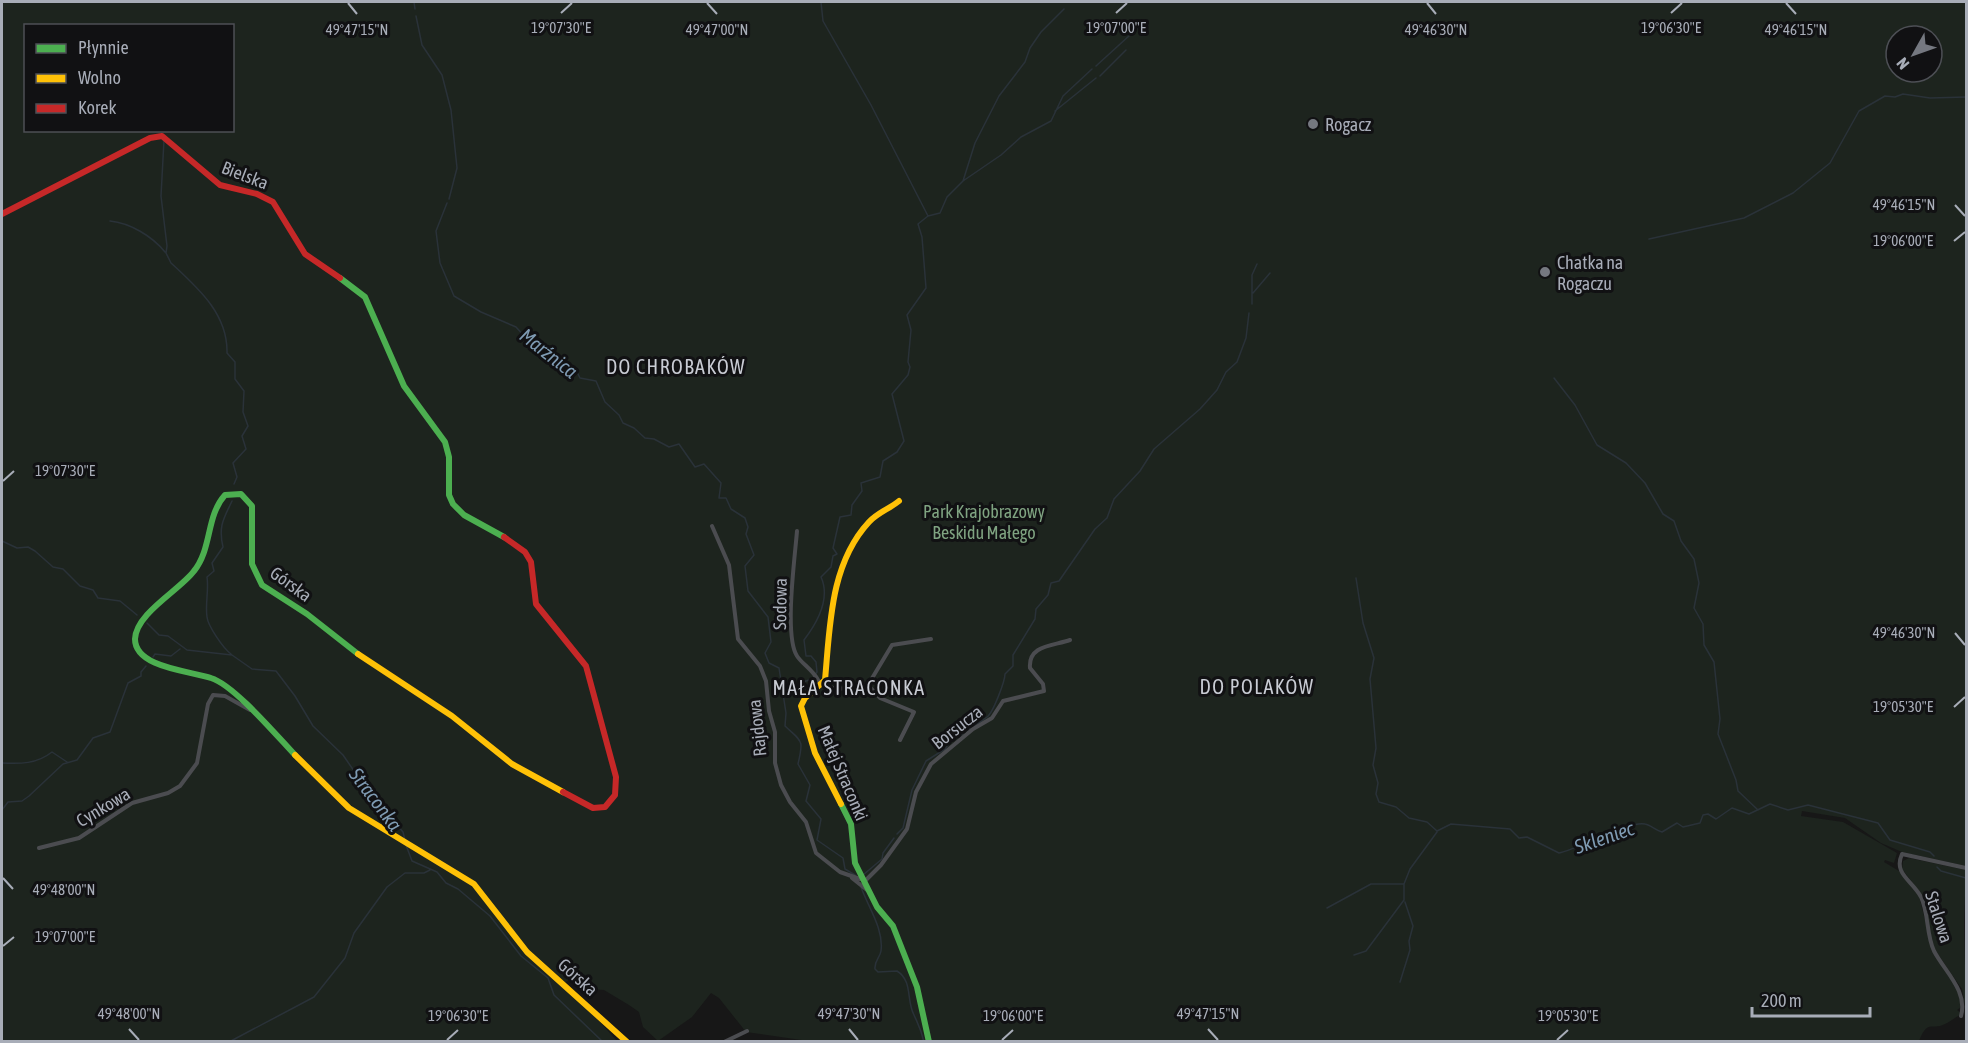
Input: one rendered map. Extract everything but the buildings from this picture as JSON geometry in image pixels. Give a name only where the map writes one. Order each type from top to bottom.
[{"type":"street","name":"Bielska","points":[[2,214],[150,138],[164,137],[220,184],[262,196],[273,202],[305,254],[362,293],[379,325]]},
{"type":"street","name":"Górska","points":[[379,325],[404,386],[447,446],[449,491],[453,504],[464,515],[512,541],[525,552],[531,562],[536,604],[586,666],[613,767],[616,795],[606,807],[593,808],[518,768],[452,716],[373,666],[307,614],[265,587],[252,567],[251,504],[244,496],[232,493],[224,496],[218,504],[200,563],[144,618],[137,629],[136,639],[140,651],[150,662],[215,678],[251,711],[339,801],[363,819],[474,884],[527,952],[627,1041]]},
{"type":"street","points":[[823,686],[840,571],[852,544],[864,528],[880,512],[899,501]]},
{"type":"street","name":"Rajdowa","points":[[712,526],[729,566],[738,639],[760,666],[766,681],[769,711],[775,732],[775,763],[781,785],[790,802],[806,822],[816,853],[868,890]]},
{"type":"street","name":"Sodowa","points":[[797,531],[792,632],[796,655],[818,678],[818,682],[803,699]]},
{"type":"street","points":[[868,685],[892,645],[931,639]]},
{"type":"street","name":"Borsucza","points":[[862,880],[881,865],[907,830],[916,792],[932,764],[973,729],[992,718],[1003,701],[1044,691],[1043,684],[1030,668],[1032,654],[1037,649],[1070,640]]},
{"type":"street","points":[[803,699],[823,686],[838,689],[868,685]]},
{"type":"street","points":[[868,685],[880,698],[914,712],[900,740]]},
{"type":"street","name":"Cynkowa","points":[[39,848],[78,838],[132,803],[168,793],[180,786],[197,763],[208,704],[213,695],[225,696],[251,711]]},
{"type":"street","name":"Małej Straconki","points":[[803,699],[801,710],[815,753],[851,824],[853,858],[862,880],[897,934],[921,996],[928,1041]]},
{"type":"street","name":"Stalowa","points":[[1960,1016],[1965,1005],[1961,990],[1934,951],[1922,900],[1899,870],[1898,863],[1902,854],[1966,868]]},
{"type":"street","name":"Rajdowa","points":[[850,877],[862,880]]},
{"type":"street","points":[[724,1041],[747,1031]]},
{"type":"green space","name":"Park Krajobrazowy Beskidu Małego","points":[[2,2],[1966,2],[1966,866],[1902,852],[1881,843],[1845,818],[1802,811],[1801,816],[1843,822],[1897,853],[1894,863],[1885,860],[1884,862],[1899,871],[1919,896],[1931,944],[1958,986],[1964,1005],[1957,1010],[1962,1014],[1941,1026],[1928,1027],[1919,1041],[815,1042],[746,1032],[719,998],[711,993],[692,1017],[658,1041],[643,1027],[639,1012],[604,990],[588,989],[572,977],[565,983],[617,1041],[622,1041],[2,1042]]},
{"type":"green space","points":[[1909,858],[1966,870],[1964,923],[1966,1010],[1962,989],[1935,950],[1919,891],[1902,869],[1903,861]]},
{"type":"waterway","points":[[414,2],[415,9]]},
{"type":"waterway","points":[[821,2],[823,21],[871,105],[928,216]]},
{"type":"waterway","points":[[963,181],[975,143],[999,96],[1025,62],[1030,48],[1041,32],[1064,9]]},
{"type":"waterway","points":[[416,16],[422,45],[442,75],[451,110],[457,168],[449,199]]},
{"type":"waterway","points":[[1096,66],[1141,25]]},
{"type":"waterway","points":[[1100,76],[1126,50]]},
{"type":"waterway","points":[[783,692],[797,691],[800,683],[812,679],[817,672],[816,662],[811,656],[806,656],[804,640],[821,610],[824,594],[821,577],[831,567],[833,556],[837,554],[833,548],[840,517],[851,515],[852,505],[862,491],[861,483],[880,477],[883,461],[897,452],[904,441],[892,394],[908,375],[910,367],[908,362],[911,330],[907,315],[926,288],[922,237],[918,224],[928,216],[940,213],[947,197],[963,181],[1001,155],[1021,137],[1051,121],[1063,96],[1092,69]]},
{"type":"waterway","points":[[1055,111],[1096,78]]},
{"type":"waterway","points":[[1649,239],[1744,218],[1793,193],[1830,163],[1859,111],[1885,96],[1895,97],[1903,94],[1930,98],[1966,97]]},
{"type":"waterway","points":[[164,140],[161,196],[166,253],[171,263],[201,292],[217,314],[226,339],[227,353],[235,362],[235,379],[244,391],[243,412],[248,426],[242,436],[246,449],[233,463],[237,477],[234,484]]},
{"type":"waterway","name":"Marźnica","points":[[447,203],[436,231],[440,263],[454,296],[481,312],[516,327],[526,338],[546,345],[557,354],[565,366],[575,368],[580,378],[596,381],[605,402],[619,415],[623,423],[634,428],[645,438],[654,439],[669,447],[679,444],[695,467],[704,464],[721,483],[719,498],[726,498],[731,509],[745,518],[748,527],[746,534],[754,555],[745,566],[748,591],[768,617],[771,642],[765,653],[769,663],[779,668],[786,713],[785,726],[795,735],[801,745],[798,764],[810,785],[806,801],[821,819],[817,840],[843,858],[845,869],[855,875]]},
{"type":"waterway","points":[[110,221],[125,224],[140,231],[165,252]]},
{"type":"waterway","points":[[1252,304],[1252,275],[1257,264]]},
{"type":"waterway","points":[[1253,293],[1270,273]]},
{"type":"waterway","points":[[897,834],[903,828],[912,790],[926,761],[945,749],[953,737],[960,736],[983,720],[992,710],[1005,674],[1013,666],[1013,655],[1035,619],[1036,609],[1048,595],[1051,583],[1059,581],[1095,529],[1107,518],[1114,499],[1140,471],[1154,449],[1200,409],[1217,390],[1226,372],[1237,362],[1246,338],[1249,313]]},
{"type":"waterway","points":[[1554,378],[1575,405],[1597,445],[1626,463],[1645,483],[1663,514],[1674,521],[1681,541],[1694,559],[1699,583],[1694,608],[1703,624],[1704,645],[1714,662],[1720,719],[1718,734],[1738,791],[1758,810]]},
{"type":"waterway","points":[[231,654],[210,626],[206,607],[207,577],[214,571],[212,563],[223,547],[224,517],[232,501]]},
{"type":"waterway","name":"Straconka","points":[[2,541],[17,548],[28,547],[53,567],[63,569],[80,586],[93,590],[98,598],[120,601],[137,615]]},
{"type":"waterway","name":"Skleniec","points":[[1356,578],[1363,623],[1374,658],[1370,679],[1376,748],[1373,765],[1378,783],[1376,794],[1379,802],[1396,807],[1409,818],[1427,822],[1437,831],[1451,824],[1510,829],[1519,838],[1527,837],[1559,853],[1638,824],[1647,825],[1662,832],[1677,823],[1683,827],[1700,823],[1703,815],[1708,814],[1716,819],[1732,808],[1749,814],[1770,804],[1788,810],[1808,805],[1878,823],[1890,840],[1930,852],[1934,856]]},
{"type":"waterway","name":"Straconka","points":[[147,623],[159,635],[168,636],[187,650],[232,655],[252,669],[276,671],[295,696],[313,726],[343,755],[372,797],[403,832],[405,840]]},
{"type":"waterway","points":[[153,657],[155,654],[171,656],[180,649]]},
{"type":"waterway","points":[[2,810],[8,802],[22,801],[29,796],[63,764],[77,760],[93,738],[110,732],[128,683],[141,676],[146,666]]},
{"type":"waterway","points":[[2,763],[34,761],[52,752],[67,762]]},
{"type":"waterway","points":[[1354,955],[1366,951],[1404,900],[1404,884],[1410,869],[1437,832]]},
{"type":"waterway","points":[[863,875],[882,859],[883,853],[894,838]]},
{"type":"waterway","name":"Straconka","points":[[406,845],[412,861],[437,872],[446,883],[458,889],[490,916],[521,956],[548,978],[554,995],[603,1042]]},
{"type":"waterway","name":"Skleniec","points":[[1937,867],[1941,871],[1966,878]]},
{"type":"waterway","points":[[229,1042],[314,997],[345,958],[354,933],[387,887],[405,873],[424,873],[430,870]]},
{"type":"waterway","points":[[1327,908],[1371,884],[1404,884]]},
{"type":"waterway","name":"Marźnica","points":[[861,887],[880,935],[881,951],[875,969],[878,972],[897,971],[902,975],[924,1042]]},
{"type":"waterway","points":[[1400,982],[1410,950],[1409,941],[1413,926],[1405,902]]},
{"type":"traffic: fast","points":[[340,278],[365,297],[404,386],[445,442],[449,457],[449,495],[453,504],[464,515],[504,537]]},
{"type":"traffic: fast","points":[[295,755],[231,690],[211,678],[154,662],[137,649],[135,639],[137,629],[143,620],[194,571],[200,562],[215,513],[225,495],[241,494],[252,506],[252,564],[262,585],[307,614],[358,654]]},
{"type":"traffic: fast","points":[[841,804],[851,824],[855,863],[877,907],[893,926],[917,987],[929,1042]]},
{"type":"traffic: slow","points":[[841,804],[815,753],[801,706],[805,698],[825,680],[834,596],[846,557],[869,522],[899,501]]},
{"type":"traffic: slow","points":[[358,654],[452,716],[512,764],[563,792]]},
{"type":"traffic: slow","points":[[295,755],[349,808],[474,884],[527,952],[627,1042]]},
{"type":"traffic: jam","points":[[2,214],[150,138],[162,136],[220,185],[257,194],[273,202],[305,254],[340,278]]},
{"type":"traffic: jam","points":[[504,537],[525,552],[531,562],[536,604],[586,666],[616,777],[615,795],[605,807],[593,808],[563,792]]},
{"type":"place","name":"Rogacz","points":[[1313,124]]},
{"type":"place","name":"Chatka na Rogaczu","points":[[1545,272]]},
{"type":"district","name":"DO CHROBAKÓW","points":[[676,366]]},
{"type":"district","name":"DO POLAKÓW","points":[[1257,686]]},
{"type":"district","name":"MAŁA STRACONKA","points":[[849,687]]}]
